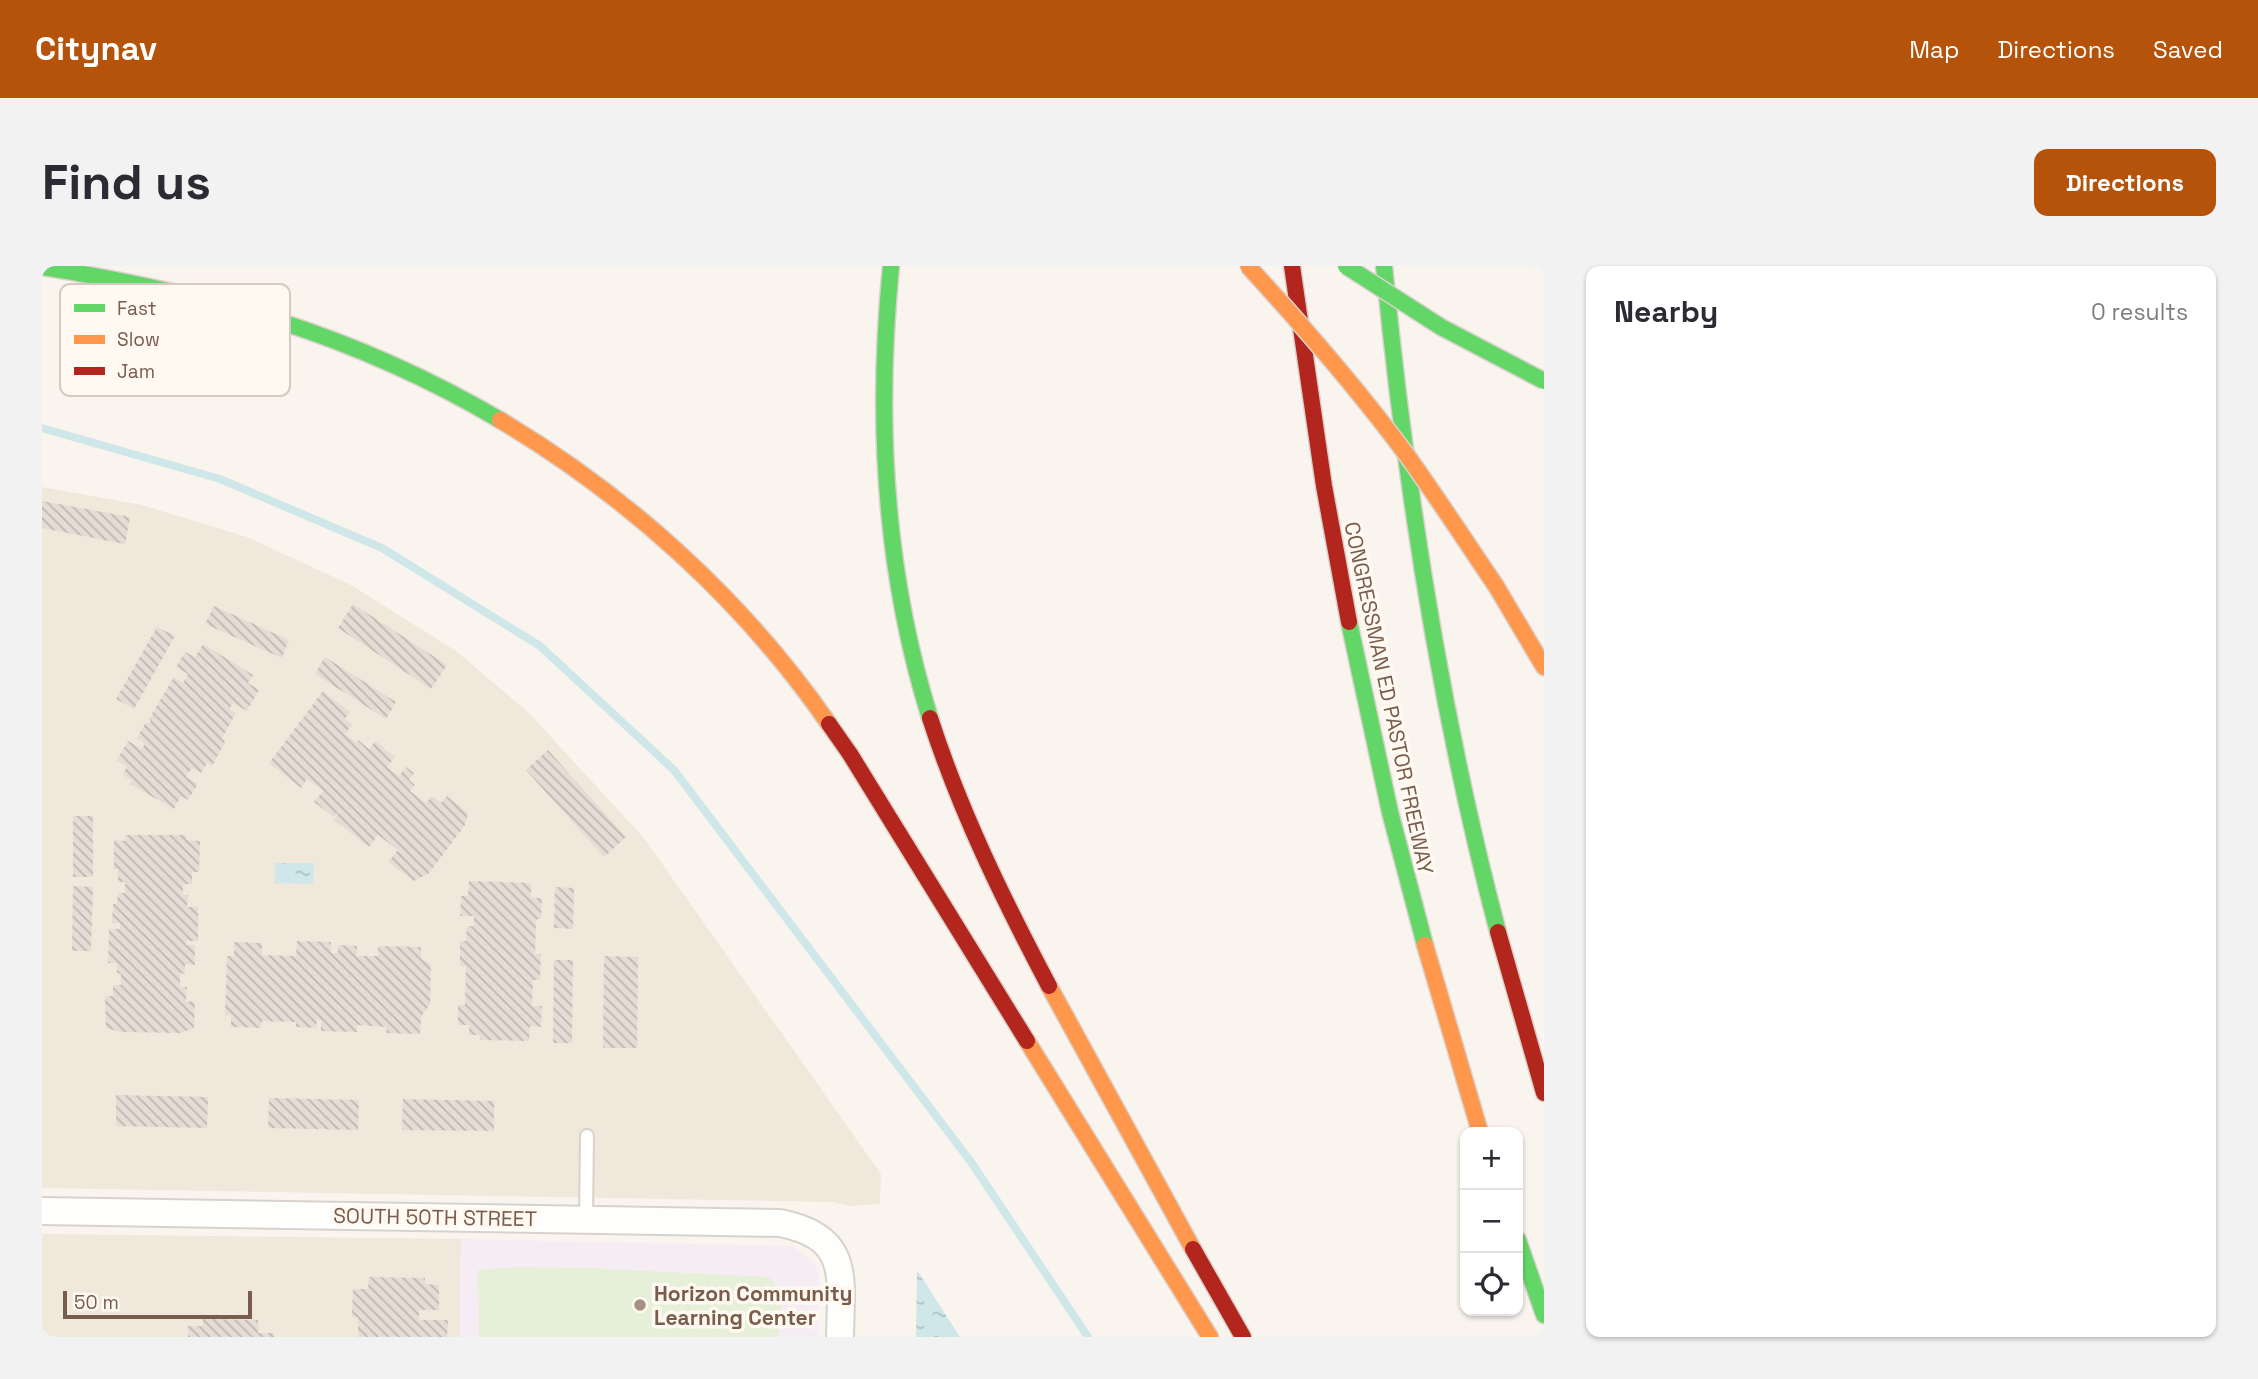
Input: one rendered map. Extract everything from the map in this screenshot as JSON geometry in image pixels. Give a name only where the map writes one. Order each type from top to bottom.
[{"type":"highway","points":[[891,266],[882,388],[889,523],[905,618],[942,755],[975,839],[1019,928],[1134,1144],[1243,1337]]},
{"type":"highway","points":[[1248,266],[1303,326],[1393,438],[1496,586],[1544,667]]},
{"type":"highway","name":"CONGRESSMAN ED PASTOR FREEWAY","points":[[1292,266],[1329,522],[1367,713],[1430,968],[1478,1127]]},
{"type":"highway","points":[[1346,266],[1441,327],[1544,381]]},
{"type":"highway","points":[[1384,266],[1409,480],[1446,699],[1492,904],[1544,1093]]},
{"type":"highway","points":[[42,267],[141,284]]},
{"type":"highway","points":[[290,323],[370,354],[453,393],[532,440],[606,492],[674,549],[769,647],[798,681],[850,754],[1210,1337]]},
{"type":"highway","points":[[1522,1253],[1544,1315]]},
{"type":"street","name":"SOUTH 50TH STREET","points":[[42,1211],[780,1223],[804,1228],[824,1241],[837,1259],[841,1292],[840,1337]]},
{"type":"lane","points":[[586,1218],[587,1136]]},
{"type":"shaded area","points":[[42,487],[142,505],[247,537],[351,585],[456,651],[528,712],[644,838],[881,1174],[880,1204],[850,1206],[832,1202],[42,1188]]},
{"type":"shaded area","points":[[42,1234],[461,1239],[460,1337],[42,1337]]},
{"type":"shaded area","name":"Horizon Community Learning Center","points":[[461,1239],[792,1246],[814,1262],[819,1273],[818,1337],[460,1337]]},
{"type":"green space","points":[[518,1267],[769,1277],[783,1293],[778,1337],[479,1337],[478,1270]]},
{"type":"water","points":[[275,863],[314,863],[313,884],[275,883]]},
{"type":"water","points":[[917,1270],[960,1337],[916,1337]]},
{"type":"building","points":[[42,501],[130,517],[125,544],[42,528]]},
{"type":"building","points":[[353,604],[447,665],[431,689],[338,628]]},
{"type":"building","points":[[214,606],[289,640],[282,658],[205,624]]},
{"type":"building","points":[[157,627],[175,636],[134,709],[116,699]]},
{"type":"building","points":[[203,644],[253,675],[248,683],[259,690],[247,711],[233,703],[229,709],[236,713],[222,738],[225,742],[212,766],[207,763],[201,773],[192,768],[186,777],[198,784],[188,800],[181,796],[174,809],[130,784],[132,780],[123,775],[127,766],[117,760],[128,741],[142,749],[145,743],[137,738],[146,722],[149,724],[151,721],[149,719],[174,677],[183,683],[188,674],[176,667],[185,652],[195,657]]},
{"type":"building","points":[[325,657],[396,702],[386,719],[315,674]]},
{"type":"building","points":[[323,691],[350,712],[345,719],[352,725],[345,734],[369,749],[375,741],[395,757],[387,767],[399,776],[406,767],[414,773],[409,780],[415,785],[410,791],[426,803],[432,796],[441,803],[447,796],[468,813],[465,825],[429,873],[414,881],[388,862],[398,850],[378,835],[369,847],[334,820],[341,808],[334,817],[314,802],[323,791],[307,779],[301,788],[269,763]]},
{"type":"building","points":[[548,750],[626,837],[604,857],[526,770]]},
{"type":"building","points":[[73,816],[93,816],[93,877],[73,877]]},
{"type":"building","points":[[125,835],[186,835],[186,840],[200,841],[199,872],[192,872],[192,884],[183,884],[183,895],[188,895],[187,907],[198,907],[198,941],[186,941],[186,945],[195,945],[195,965],[185,964],[185,974],[180,973],[180,987],[187,987],[186,1002],[195,1001],[194,1028],[180,1033],[121,1032],[106,1028],[105,996],[113,996],[113,985],[121,985],[117,963],[108,963],[109,929],[120,929],[120,923],[112,923],[113,904],[117,904],[118,893],[125,893],[125,882],[118,882],[118,869],[114,869],[114,840],[125,841]]},
{"type":"building","points":[[469,881],[531,883],[531,898],[542,898],[541,918],[536,920],[535,954],[541,954],[540,980],[533,980],[532,1006],[542,1006],[541,1027],[530,1026],[529,1041],[480,1040],[480,1035],[469,1035],[469,1025],[458,1025],[458,1005],[465,1005],[466,966],[460,966],[460,941],[466,941],[467,926],[474,926],[474,916],[460,916],[461,896],[468,896]]},
{"type":"building","points":[[73,886],[93,887],[91,951],[72,951]]},
{"type":"building","points":[[555,887],[574,888],[573,929],[554,928]]},
{"type":"building","points":[[297,941],[331,942],[331,953],[338,953],[338,945],[357,946],[357,956],[378,956],[378,946],[421,947],[421,958],[431,965],[430,1004],[421,1017],[420,1034],[386,1033],[387,1027],[357,1025],[357,1032],[321,1031],[321,1020],[317,1020],[316,1028],[296,1027],[296,1022],[262,1021],[261,1028],[231,1027],[231,1015],[225,1015],[227,956],[234,956],[234,942],[262,943],[262,955],[296,956]]},
{"type":"building","points":[[604,956],[638,957],[637,1048],[603,1048]]},
{"type":"building","points":[[554,960],[573,960],[572,1043],[553,1043]]},
{"type":"building","points":[[116,1095],[208,1097],[207,1128],[116,1126]]},
{"type":"building","points":[[269,1098],[359,1100],[358,1130],[268,1128]]},
{"type":"building","points":[[403,1099],[494,1101],[494,1131],[402,1130]]},
{"type":"building","points":[[369,1277],[425,1278],[425,1284],[439,1285],[439,1310],[419,1310],[419,1320],[448,1320],[447,1337],[358,1337],[358,1317],[352,1317],[353,1289],[368,1289]]},
{"type":"building","points":[[203,1319],[258,1320],[258,1333],[274,1333],[274,1337],[188,1337],[188,1326],[203,1326]]},
{"type":"waterway","points":[[42,428],[220,479],[382,548],[540,646],[674,770],[971,1162],[1088,1337]]},
{"type":"traffic: fast","points":[[891,266],[884,380],[888,494],[902,607],[930,718]]},
{"type":"traffic: fast","points":[[1346,266],[1441,327],[1544,381]]},
{"type":"traffic: fast","points":[[1384,266],[1414,518],[1442,684],[1477,850],[1498,932]]},
{"type":"traffic: fast","points":[[42,267],[134,284]]},
{"type":"traffic: fast","points":[[290,325],[390,363],[500,420]]},
{"type":"traffic: fast","points":[[1349,622],[1390,812],[1425,945]]},
{"type":"traffic: fast","points":[[1523,1253],[1544,1315]]},
{"type":"traffic: slow","points":[[1248,266],[1387,429],[1496,586]]},
{"type":"traffic: slow","points":[[500,420],[593,482],[681,554],[760,635],[829,724]]},
{"type":"traffic: slow","points":[[1496,586],[1544,667]]},
{"type":"traffic: slow","points":[[1425,945],[1479,1127]]},
{"type":"traffic: slow","points":[[1049,986],[1193,1249]]},
{"type":"traffic: slow","points":[[1027,1041],[1210,1337]]},
{"type":"traffic: jam","points":[[1292,266],[1324,486],[1349,622]]},
{"type":"traffic: jam","points":[[930,718],[955,787],[984,854],[1049,986]]},
{"type":"traffic: jam","points":[[829,724],[1027,1041]]},
{"type":"traffic: jam","points":[[1498,932],[1544,1093]]},
{"type":"traffic: jam","points":[[1193,1249],[1243,1337]]},
{"type":"place","name":"Horizon Community Learning Center","points":[[640,1305]]}]
